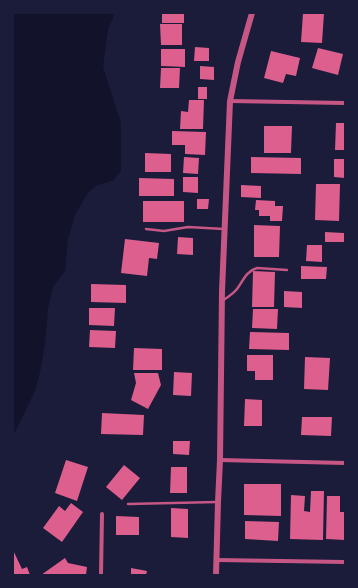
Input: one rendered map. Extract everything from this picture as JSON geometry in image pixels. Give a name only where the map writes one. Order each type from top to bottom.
[{"type":"street","points":[[216,575],[220,460],[224,229],[230,101],[238,62],[252,13]]},
{"type":"street","points":[[230,101],[345,103]]},
{"type":"street","points":[[220,460],[345,463]]},
{"type":"street","points":[[100,575],[102,514]]},
{"type":"street","points":[[217,560],[345,562]]},
{"type":"lane","points":[[146,229],[164,231],[188,227],[224,229]]},
{"type":"lane","points":[[222,302],[237,290],[247,274],[253,269],[287,270]]},
{"type":"lane","points":[[128,504],[218,502]]},
{"type":"shaded area","points":[[13,13],[115,13],[108,29],[103,67],[121,123],[121,170],[114,180],[96,186],[87,194],[75,215],[68,239],[65,271],[53,287],[48,308],[45,344],[35,391],[13,436]]},
{"type":"building","points":[[162,13],[184,13],[184,23],[162,23]]},
{"type":"building","points":[[303,13],[324,13],[322,43],[301,42]]},
{"type":"building","points":[[160,24],[182,24],[182,45],[161,45]]},
{"type":"building","points":[[195,47],[209,48],[209,61],[194,61]]},
{"type":"building","points":[[318,48],[343,54],[338,75],[312,68]]},
{"type":"building","points":[[161,49],[185,49],[185,67],[161,66]]},
{"type":"building","points":[[271,51],[300,58],[296,76],[286,74],[283,83],[264,78]]},
{"type":"building","points":[[200,66],[214,67],[214,80],[200,79]]},
{"type":"building","points":[[161,68],[180,68],[179,88],[160,88]]},
{"type":"building","points":[[198,87],[207,87],[207,99],[198,99]]},
{"type":"building","points":[[189,100],[204,100],[203,129],[180,129],[181,111],[188,112]]},
{"type":"building","points":[[336,123],[345,123],[345,150],[335,150]]},
{"type":"building","points":[[264,126],[292,126],[291,153],[264,153]]},
{"type":"building","points":[[172,131],[206,132],[205,155],[185,154],[185,145],[172,145]]},
{"type":"building","points":[[145,153],[171,154],[171,172],[145,172]]},
{"type":"building","points":[[184,157],[199,158],[198,174],[183,173]]},
{"type":"building","points":[[251,157],[301,158],[301,174],[251,173]]},
{"type":"building","points":[[334,159],[345,159],[345,178],[334,177]]},
{"type":"building","points":[[183,177],[198,177],[198,193],[183,192]]},
{"type":"building","points":[[139,178],[174,179],[174,196],[139,196]]},
{"type":"building","points":[[316,184],[340,184],[339,221],[315,220]]},
{"type":"building","points":[[241,185],[261,186],[261,198],[241,197]]},
{"type":"building","points":[[197,199],[209,199],[208,209],[197,209]]},
{"type":"building","points":[[256,200],[275,201],[275,206],[283,206],[282,221],[270,221],[270,216],[259,216],[259,210],[255,210]]},
{"type":"building","points":[[143,201],[184,201],[184,222],[143,222]]},
{"type":"building","points":[[254,225],[280,226],[279,257],[254,257]]},
{"type":"building","points":[[325,232],[344,233],[344,242],[325,242]]},
{"type":"building","points":[[178,237],[193,238],[193,255],[177,254]]},
{"type":"building","points":[[125,239],[159,243],[157,259],[149,258],[147,276],[121,273]]},
{"type":"building","points":[[307,245],[322,245],[322,262],[306,261]]},
{"type":"building","points":[[301,266],[327,267],[326,279],[301,279]]},
{"type":"building","points":[[253,271],[275,272],[274,307],[252,307]]},
{"type":"building","points":[[91,284],[126,285],[126,303],[91,302]]},
{"type":"building","points":[[284,291],[302,292],[302,308],[284,307]]},
{"type":"building","points":[[89,308],[115,308],[114,326],[89,325]]},
{"type":"building","points":[[253,309],[278,309],[277,329],[252,328]]},
{"type":"building","points":[[90,330],[116,331],[115,348],[89,347]]},
{"type":"building","points":[[250,332],[289,333],[289,350],[249,349]]},
{"type":"building","points":[[134,348],[162,349],[162,370],[133,370]]},
{"type":"building","points":[[247,355],[273,355],[273,380],[255,380],[255,371],[247,371]]},
{"type":"building","points":[[305,357],[330,358],[328,390],[304,389]]},
{"type":"building","points":[[174,372],[192,373],[191,396],[173,395]]},
{"type":"building","points":[[134,373],[158,373],[161,385],[148,409],[131,400],[136,383]]},
{"type":"building","points":[[245,399],[262,400],[262,426],[244,426]]},
{"type":"building","points":[[102,413],[144,415],[143,435],[101,434]]},
{"type":"building","points":[[302,417],[332,417],[331,436],[301,435]]},
{"type":"building","points":[[173,441],[190,441],[189,455],[173,454]]},
{"type":"building","points":[[66,460],[88,467],[77,501],[55,493]]},
{"type":"building","points":[[124,465],[140,478],[122,500],[106,487]]},
{"type":"building","points":[[171,467],[187,467],[187,493],[170,493]]},
{"type":"building","points":[[244,484],[281,484],[281,516],[244,515]]},
{"type":"building","points":[[311,491],[324,491],[323,540],[290,539],[291,495],[305,496],[304,511],[310,512]]},
{"type":"building","points":[[327,496],[340,496],[340,512],[345,512],[345,540],[326,539]]},
{"type":"building","points":[[71,503],[83,512],[62,542],[43,528],[59,506],[65,511]]},
{"type":"building","points":[[171,508],[188,509],[188,538],[171,537]]},
{"type":"building","points":[[116,516],[139,517],[139,535],[116,535]]},
{"type":"building","points":[[245,521],[279,522],[278,541],[245,539]]},
{"type":"building","points":[[13,550],[22,569],[27,567],[30,575],[13,575]]},
{"type":"building","points":[[65,558],[68,563],[87,567],[86,575],[41,575]]},
{"type":"building","points":[[131,568],[147,571],[146,575],[131,575]]}]
